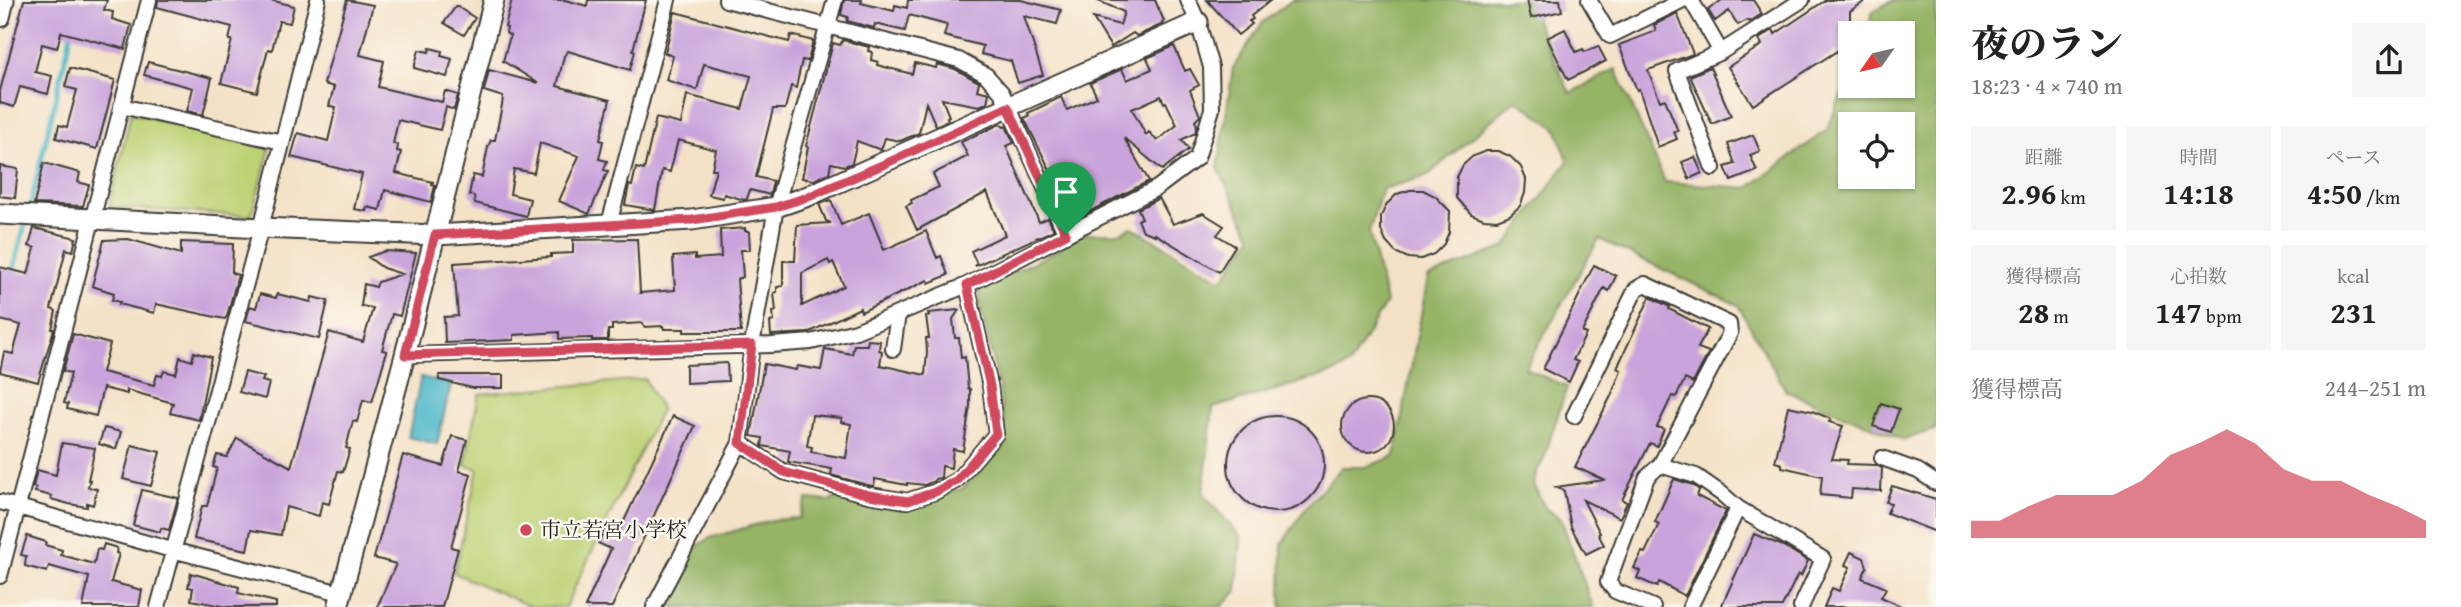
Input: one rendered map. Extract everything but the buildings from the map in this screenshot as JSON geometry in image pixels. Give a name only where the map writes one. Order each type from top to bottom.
[{"type":"street","points":[[0,17],[4,0]]},
{"type":"street","points":[[0,576],[149,0]]},
{"type":"street","points":[[158,607],[261,228],[318,0]]},
{"type":"street","points":[[0,502],[340,600],[494,0]]},
{"type":"street","points":[[609,224],[668,0]]},
{"type":"street","points":[[726,0],[959,60],[986,75],[1002,93],[1066,234]]},
{"type":"street","points":[[654,607],[740,443],[752,345],[776,207],[835,0]]},
{"type":"street","points":[[405,355],[811,342],[856,331],[967,285],[1157,188],[1197,158],[1212,109],[1211,67],[1198,22],[1188,0]]},
{"type":"street","points":[[1589,0],[1610,36],[1683,0]]},
{"type":"street","points":[[1692,0],[1721,52]]},
{"type":"street","points":[[1713,168],[1677,71],[1721,52],[1802,0]]},
{"type":"street","points":[[0,214],[435,235],[692,220],[776,207],[808,197],[887,163],[1198,22]]},
{"type":"street","points":[[121,106],[282,142]]},
{"type":"street","points":[[1574,416],[1636,289],[1645,284],[1729,324],[1730,333],[1660,465],[1647,477],[1608,582],[1615,591],[1653,607]]},
{"type":"street","points":[[740,443],[784,472],[869,495],[908,501],[935,492],[957,480],[996,434],[990,386],[967,285]]},
{"type":"street","points":[[893,349],[898,314]]},
{"type":"street","points":[[1882,458],[1918,471],[1936,482]]},
{"type":"street","points":[[1660,465],[1696,476],[1738,508],[1823,559],[1801,607]]},
{"type":"street","points":[[1690,607],[1738,508]]},
{"type":"green space","points":[[1292,0],[1530,0],[1537,23],[1570,93],[1616,69],[1665,182],[1748,188],[1827,130],[1840,98],[1915,98],[1915,21],[1870,21],[1873,11],[1894,0],[1936,0],[1936,429],[1904,440],[1786,391],[1738,305],[1599,239],[1525,368],[1567,387],[1543,461],[1536,472],[1534,486],[1545,508],[1561,519],[1593,607],[1281,607],[1282,544],[1306,507],[1342,467],[1366,467],[1395,456],[1428,277],[1505,247],[1568,161],[1556,128],[1516,99],[1427,176],[1382,189],[1369,232],[1386,302],[1350,364],[1336,372],[1213,408],[1203,494],[1241,537],[1237,591],[1221,607],[667,607],[678,588],[683,568],[693,549],[710,538],[772,520],[799,518],[807,499],[830,501],[844,494],[878,504],[911,506],[964,488],[1005,437],[1000,392],[980,305],[979,289],[1060,249],[1066,234],[1119,233],[1132,227],[1222,280],[1252,237],[1218,168],[1233,68],[1262,23]]},
{"type":"green space","points":[[131,113],[270,149],[251,216],[109,207]]},
{"type":"green space","points":[[645,379],[661,410],[565,607],[532,607],[454,573],[478,469],[465,465],[479,394]]},
{"type":"water","points":[[421,377],[451,384],[437,444],[408,437]]},
{"type":"waterway","points":[[29,211],[72,30]]},
{"type":"waterway","points":[[12,276],[26,221]]},
{"type":"place","name":"市立若宮小学校","points":[[526,530]]},
{"type":"route","points":[[1008,107],[1066,234],[967,285],[990,386],[996,434],[957,480],[935,492],[908,501],[869,495],[784,472],[740,443],[752,345],[405,355],[435,235],[692,220],[776,207],[808,197],[887,163],[1008,107]]}]
